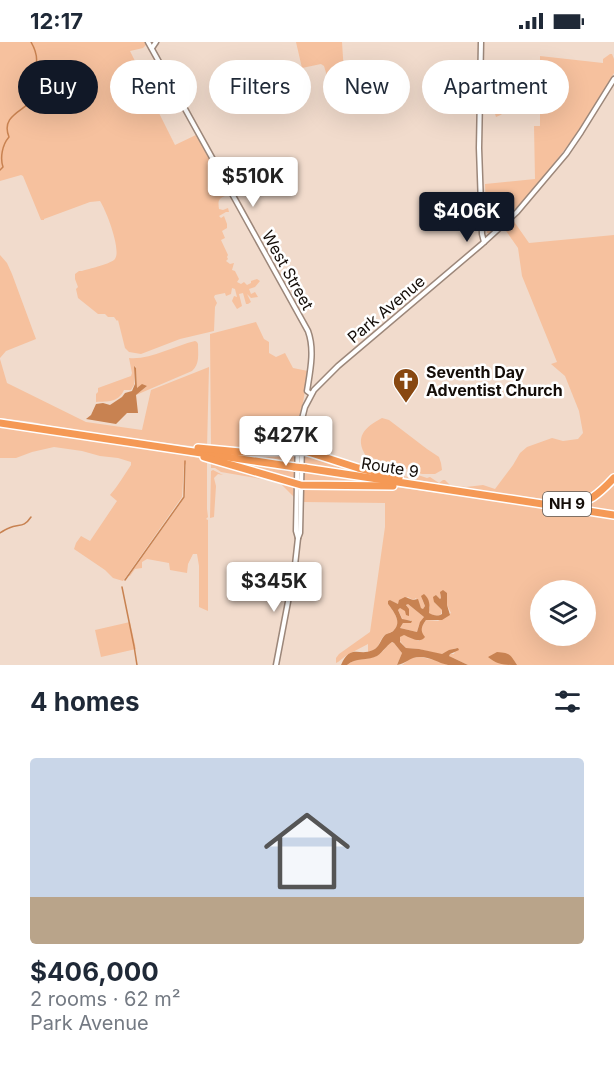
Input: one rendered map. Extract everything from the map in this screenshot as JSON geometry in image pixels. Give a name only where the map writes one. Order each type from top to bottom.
[{"type":"highway","name":"Route 9","points":[[0,423],[614,516]]},
{"type":"highway","points":[[145,444],[225,452],[300,451],[382,475],[425,484],[429,487]]},
{"type":"highway","points":[[166,448],[299,485],[386,485],[452,493],[456,491]]},
{"type":"highway","name":"NH 9","points":[[510,499],[571,505],[597,495],[614,478]]},
{"type":"street","name":"West Street","points":[[148,42],[308,331],[311,342],[309,393],[298,435],[300,451],[296,531],[298,538],[276,665]]},
{"type":"street","points":[[152,48],[156,42]]},
{"type":"street","points":[[481,42],[479,148],[484,243]]},
{"type":"street","name":"Park Avenue","points":[[309,393],[517,212],[559,163],[614,79]]},
{"type":"street","points":[[482,231],[489,238]]},
{"type":"shaded area","points":[[0,42],[146,42],[143,48],[130,51],[134,60],[110,60],[110,114],[160,114],[175,145],[198,134],[213,160],[212,175],[215,172],[222,177],[217,190],[225,196],[219,201],[219,209],[228,208],[229,212],[219,216],[221,218],[224,216],[227,224],[227,228],[222,231],[225,238],[221,240],[228,255],[226,261],[230,264],[234,263],[232,270],[239,279],[237,282],[241,284],[244,282],[247,285],[257,279],[260,281],[255,287],[249,289],[251,294],[255,292],[258,297],[251,298],[247,294],[251,302],[246,304],[243,293],[239,294],[242,306],[237,309],[232,301],[234,296],[237,297],[235,289],[232,288],[231,294],[226,296],[225,293],[215,295],[217,303],[214,331],[180,339],[141,354],[129,352],[125,348],[118,320],[105,314],[98,314],[78,298],[76,289],[78,287],[75,274],[111,262],[116,256],[113,231],[100,201],[90,202],[41,220],[23,176],[0,181]]},
{"type":"shaded area","points":[[296,42],[342,42],[343,60],[323,60],[323,65],[311,66],[311,60],[300,60]]},
{"type":"shaded area","points":[[612,54],[614,73],[581,128],[534,190],[496,228],[487,233],[485,184],[535,179],[534,126],[540,126],[540,114],[569,114],[569,60],[540,60],[540,56],[603,63],[603,59]]},
{"type":"shaded area","points":[[513,220],[529,243],[614,235],[614,476],[594,494],[567,502],[488,492],[436,483],[384,473],[358,466],[382,469],[405,477],[418,475],[430,477],[439,483],[445,480],[450,485],[466,487],[483,485],[495,489],[520,453],[527,447],[552,438],[563,441],[578,439],[583,433],[579,411],[565,376],[551,364],[557,362],[522,276],[518,248],[504,228]]},
{"type":"shaded area","points":[[0,255],[12,274],[36,339],[6,351],[0,358]]},
{"type":"shaded area","points":[[256,322],[264,339],[269,342],[269,353],[276,357],[285,353],[293,368],[308,371],[296,428],[296,446],[293,449],[211,449],[210,334]]},
{"type":"shaded area","points":[[195,341],[198,344],[198,359],[192,371],[136,395],[147,386],[137,388],[135,366],[134,385],[131,390],[124,390],[119,397],[112,400],[96,402],[98,388],[131,376],[129,358],[154,355]]},
{"type":"shaded area","points":[[0,359],[7,383],[86,422],[142,430],[151,390],[209,367],[207,448],[86,433],[0,418]]},
{"type":"shaded area","points":[[134,366],[137,388],[142,384],[147,386],[136,395],[138,413],[127,413],[116,424],[86,419],[91,415],[96,404],[110,405],[125,393],[132,391],[135,384]]},
{"type":"shaded area","points":[[382,418],[389,420],[439,457],[442,470],[435,474],[422,474],[366,456],[361,443],[363,433]]},
{"type":"shaded area","points":[[0,427],[153,448],[207,460],[208,611],[199,607],[197,554],[193,554],[187,573],[170,570],[169,563],[147,559],[142,562],[142,568],[135,569],[129,576],[185,497],[186,464],[184,465],[182,497],[123,581],[113,578],[74,549],[81,536],[90,541],[117,501],[110,495],[131,462],[54,447],[16,458],[0,458]]},
{"type":"shaded area","points":[[210,450],[296,451],[296,464]]},
{"type":"shaded area","points":[[305,452],[384,477],[305,466]]},
{"type":"shaded area","points":[[210,457],[296,470],[295,481]]},
{"type":"shaded area","points":[[211,461],[294,485],[296,497],[279,482],[221,472],[211,468]]},
{"type":"shaded area","points":[[211,471],[223,475],[218,474],[214,478],[216,486],[214,517],[210,518]]},
{"type":"shaded area","points":[[304,471],[313,472],[392,484],[304,483]]},
{"type":"shaded area","points":[[614,480],[614,512],[573,506]]},
{"type":"shaded area","points":[[387,486],[614,519],[614,665],[468,665],[449,656],[454,654],[456,648],[438,654],[406,648],[400,641],[401,635],[419,641],[421,628],[426,620],[438,621],[451,613],[447,605],[447,593],[440,594],[440,599],[436,595],[434,602],[442,610],[438,615],[428,613],[430,607],[422,599],[425,606],[423,609],[416,598],[413,600],[408,597],[398,604],[390,600],[388,604],[397,620],[394,630],[385,635],[377,647],[372,650],[368,652],[368,644],[336,663],[339,654],[370,632],[385,527],[385,503],[303,502],[303,489],[306,487]]},
{"type":"shaded area","points":[[443,590],[447,593],[450,615],[442,620],[426,620],[422,629],[425,637],[423,639],[415,640],[404,635],[400,637],[400,642],[406,648],[442,654],[458,648],[459,650],[449,656],[468,665],[448,665],[420,657],[397,665],[402,653],[392,642],[377,656],[341,665],[352,652],[368,652],[375,649],[385,635],[396,627],[396,617],[388,601],[398,604],[399,600],[405,597],[418,599],[423,609],[425,606],[421,596],[424,594],[429,602],[429,613],[438,615],[442,614],[442,610],[434,602],[433,597],[436,595],[440,599],[440,592]],"holes":[[[408,604],[424,617],[417,632],[400,628],[403,623],[412,621],[402,619],[398,610],[400,608],[409,616],[409,609],[406,605]]]},
{"type":"shaded area","points":[[407,603],[424,617],[417,632],[400,628],[403,623],[411,623],[411,620],[403,620],[398,610],[400,608],[409,612]]},
{"type":"shaded area","points":[[130,622],[136,649],[101,657],[95,630]]},
{"type":"shaded area","points":[[390,642],[394,643],[402,653],[397,665],[347,665],[376,656]]},
{"type":"shaded area","points":[[497,652],[509,655],[517,665],[505,665],[488,657]]},
{"type":"shaded area","points":[[420,657],[448,665],[402,665],[411,658]]},
{"type":"waterway","points":[[0,170],[3,167],[3,148],[9,137],[8,123],[15,114],[30,103],[37,92],[34,75],[37,62],[31,42]]},
{"type":"waterway","points":[[125,580],[184,497],[185,461]]},
{"type":"waterway","points":[[0,533],[23,524],[31,517]]},
{"type":"waterway","points":[[122,587],[137,665]]},
{"type":"place","name":"Seventh Day Adventist Church","points":[[406,404]]}]
